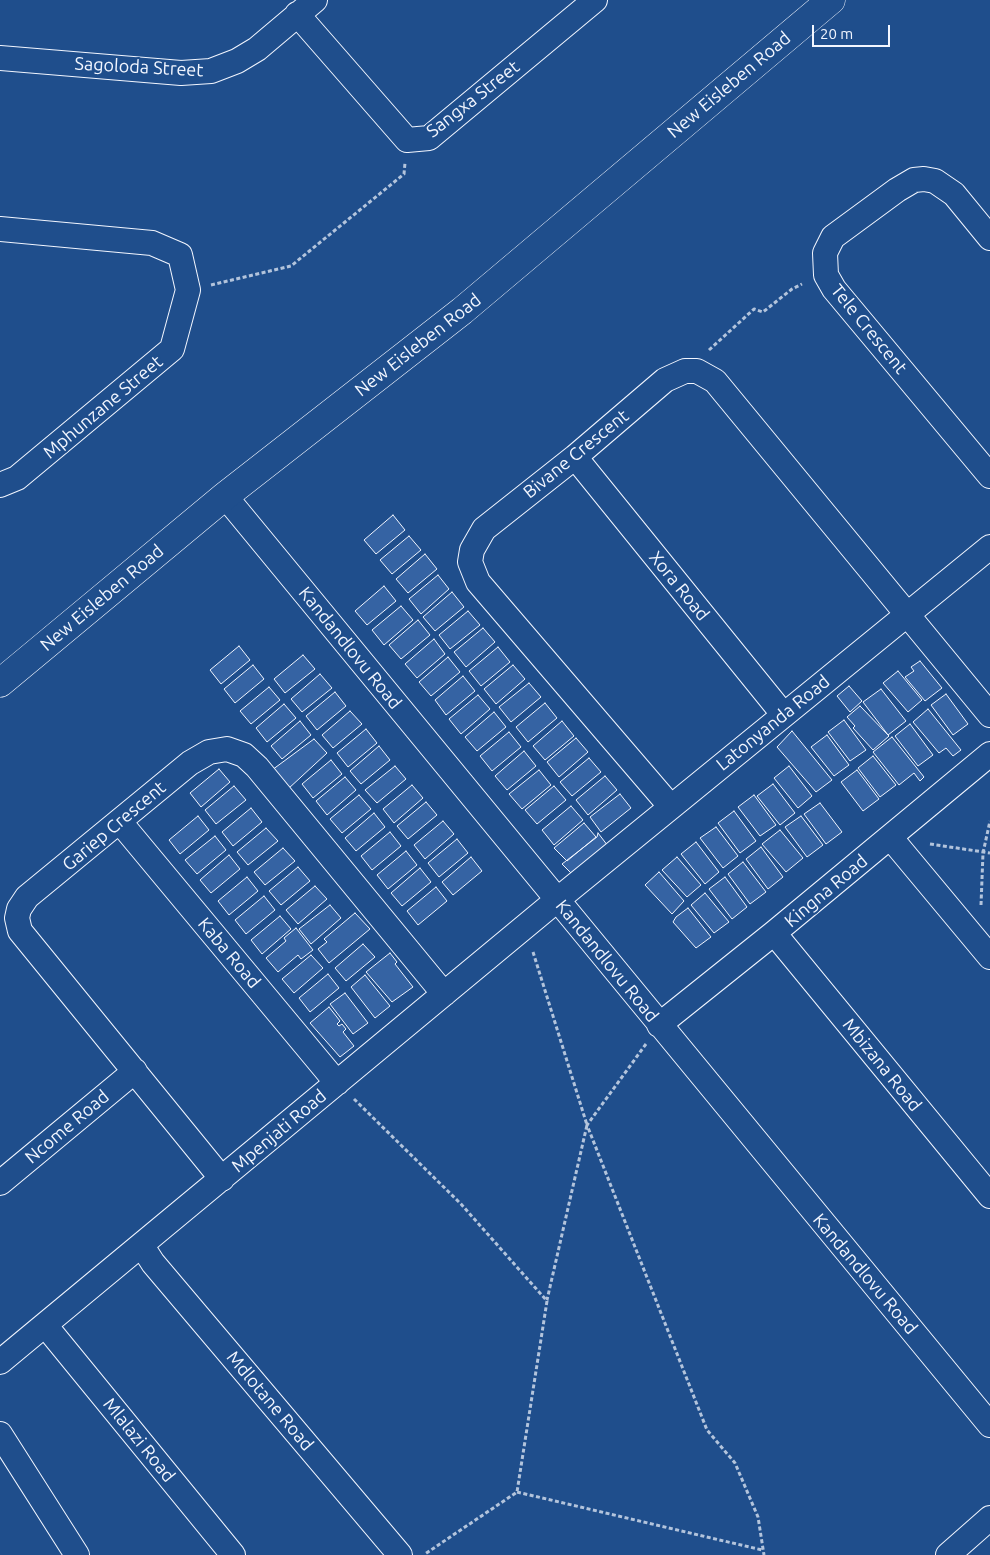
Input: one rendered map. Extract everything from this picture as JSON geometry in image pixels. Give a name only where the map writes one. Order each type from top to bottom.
[{"type":"main road","name":"New Eisleben Road","points":[[0,683],[226,496],[462,311],[830,0]]},
{"type":"street","name":"Sangxa Street","points":[[306,7],[407,140],[429,138],[596,0]]},
{"type":"street","name":"Sagoloda Street","points":[[0,58],[181,73],[211,71],[237,61],[257,49],[306,7]]},
{"type":"street","name":"Tele Crescent","points":[[990,238],[947,188],[935,180],[924,178],[914,180],[897,190],[833,237],[825,253],[826,275],[834,289],[990,476]]},
{"type":"street","name":"Mphunzane Street","points":[[0,230],[152,243],[180,255],[188,290],[172,349],[16,478],[0,485]]},
{"type":"street","name":"Bivane Crescent","points":[[671,807],[478,582],[470,562],[472,550],[484,529],[575,457],[665,380],[685,371]]},
{"type":"street","points":[[685,371],[697,371],[707,375],[714,381],[990,716]]},
{"type":"street","name":"Xora Road","points":[[575,457],[783,714]]},
{"type":"street","name":"Kandandlovu Road","points":[[226,496],[659,1025],[990,1425]]},
{"type":"street","name":"Latonyanda Road","points":[[557,900],[783,714],[990,548]]},
{"type":"street","name":"Gariep Crescent","points":[[222,1178],[20,931],[19,910],[27,897],[190,763],[209,752],[226,748],[244,755],[257,767],[444,994]]},
{"type":"street","name":"Kingna Road","points":[[659,1025],[774,934],[990,754]]},
{"type":"street","name":"Kaba Road","points":[[120,822],[337,1083]]},
{"type":"street","points":[[890,837],[985,951]]},
{"type":"street","name":"Mpenjati Road","points":[[0,1362],[557,900]]},
{"type":"street","name":"Mbizana Road","points":[[774,934],[990,1196]]},
{"type":"street","name":"Ncome Road","points":[[0,1182],[134,1071]]},
{"type":"street","name":"Mdlotane Road","points":[[142,1246],[159,1270],[400,1555]]},
{"type":"street","name":"Mlalazi Road","points":[[45,1325],[234,1555]]},
{"type":"street","points":[[0,1434],[77,1555]]},
{"type":"street","points":[[948,1555],[990,1518]]},
{"type":"path","points":[[188,290],[291,266],[404,174],[407,140]]},
{"type":"path","points":[[685,371],[754,309],[763,312],[792,289],[826,275]]},
{"type":"path","points":[[985,951],[983,853],[990,821]]},
{"type":"path","points":[[890,837],[990,853]]},
{"type":"path","points":[[525,926],[587,1125],[707,1430],[735,1463],[758,1517],[764,1555]]},
{"type":"path","points":[[424,1555],[517,1492],[547,1301],[587,1125],[659,1025]]},
{"type":"path","points":[[337,1083],[461,1204],[547,1301]]},
{"type":"path","points":[[517,1492],[762,1550]]},
{"type":"building","points":[[393,515],[405,530],[376,554],[364,540]]},
{"type":"building","points":[[409,536],[421,550],[392,574],[380,560]]},
{"type":"building","points":[[425,554],[437,569],[408,593],[396,579]]},
{"type":"building","points":[[438,575],[449,589],[421,614],[409,599]]},
{"type":"building","points":[[384,586],[396,601],[367,625],[355,611]]},
{"type":"building","points":[[452,592],[464,607],[435,631],[423,617]]},
{"type":"building","points":[[401,606],[413,620],[384,645],[372,630]]},
{"type":"building","points":[[468,611],[480,625],[450,649],[439,635]]},
{"type":"building","points":[[418,620],[430,635],[401,659],[389,645]]},
{"type":"building","points":[[483,628],[495,642],[466,667],[454,652]]},
{"type":"building","points":[[434,639],[445,654],[417,678],[405,664]]},
{"type":"building","points":[[239,646],[250,660],[221,684],[210,670]]},
{"type":"building","points":[[498,647],[510,662],[481,686],[469,671]]},
{"type":"building","points":[[303,655],[315,669],[285,693],[274,679]]},
{"type":"building","points":[[448,657],[460,672],[431,696],[419,682]]},
{"type":"building","points":[[920,661],[942,688],[925,701],[905,677],[914,671],[911,667]]},
{"type":"building","points":[[253,665],[264,679],[235,703],[224,689]]},
{"type":"building","points":[[513,665],[525,679],[496,704],[484,689]]},
{"type":"building","points":[[898,671],[922,700],[908,712],[883,683]]},
{"type":"building","points":[[320,674],[332,688],[302,712],[291,699]]},
{"type":"building","points":[[463,676],[475,691],[446,715],[435,700]]},
{"type":"building","points":[[529,683],[541,697],[511,722],[499,707]]},
{"type":"building","points":[[849,686],[862,701],[850,712],[837,696]]},
{"type":"building","points":[[269,687],[280,700],[251,724],[240,711]]},
{"type":"building","points":[[881,689],[906,721],[888,735],[863,702]]},
{"type":"building","points":[[335,692],[346,706],[317,730],[306,716]]},
{"type":"building","points":[[946,694],[968,724],[953,735],[931,705]]},
{"type":"building","points":[[478,695],[490,709],[461,734],[449,719]]},
{"type":"building","points":[[545,703],[557,718],[528,742],[516,727]]},
{"type":"building","points":[[284,704],[296,718],[267,742],[256,728]]},
{"type":"building","points":[[860,706],[889,736],[873,750],[853,728],[855,726],[847,717]]},
{"type":"building","points":[[928,709],[961,750],[953,756],[946,748],[939,753],[913,722]]},
{"type":"building","points":[[350,711],[362,724],[333,748],[322,735]]},
{"type":"building","points":[[494,712],[506,727],[477,751],[465,737]]},
{"type":"building","points":[[844,720],[866,750],[850,761],[828,732]]},
{"type":"building","points":[[300,721],[311,735],[282,759],[271,746]]},
{"type":"building","points":[[562,721],[574,736],[545,760],[533,746]]},
{"type":"building","points":[[910,724],[933,755],[918,766],[895,736]]},
{"type":"building","points":[[366,729],[377,743],[348,767],[337,753]]},
{"type":"building","points":[[792,731],[832,780],[816,792],[777,747]]},
{"type":"building","points":[[509,732],[521,747],[492,771],[480,756]]},
{"type":"building","points":[[827,735],[849,765],[834,776],[811,747]]},
{"type":"building","points":[[892,737],[924,777],[920,781],[914,773],[899,785],[873,752]]},
{"type":"building","points":[[576,738],[588,752],[559,777],[547,762]]},
{"type":"building","points":[[314,739],[327,753],[288,789],[272,770]]},
{"type":"building","points":[[379,746],[390,760],[361,784],[350,771]]},
{"type":"building","points":[[524,751],[536,766],[507,790],[495,776]]},
{"type":"building","points":[[873,756],[896,785],[880,797],[858,768]]},
{"type":"building","points":[[589,758],[601,772],[572,796],[560,782]]},
{"type":"building","points":[[331,760],[342,774],[313,798],[302,784]]},
{"type":"building","points":[[395,766],[406,779],[377,803],[365,790]]},
{"type":"building","points":[[789,766],[812,796],[798,808],[774,778]]},
{"type":"building","points":[[219,769],[230,782],[201,807],[190,793]]},
{"type":"building","points":[[539,770],[551,785],[522,809],[509,794]]},
{"type":"building","points":[[857,770],[879,799],[863,811],[841,782]]},
{"type":"building","points":[[605,776],[617,790],[588,815],[576,800]]},
{"type":"building","points":[[345,777],[356,790],[327,815],[316,801]]},
{"type":"building","points":[[773,784],[795,813],[780,825],[757,796]]},
{"type":"building","points":[[412,785],[423,798],[394,823],[383,809]]},
{"type":"building","points":[[234,786],[246,800],[216,824],[205,810]]},
{"type":"building","points":[[554,786],[566,800],[537,824],[525,810]]},
{"type":"building","points":[[620,794],[631,808],[601,832],[590,817]]},
{"type":"building","points":[[359,795],[371,809],[342,833],[330,819]]},
{"type":"building","points":[[754,795],[776,825],[760,836],[738,807]]},
{"type":"building","points":[[426,802],[437,815],[408,839],[397,826]]},
{"type":"building","points":[[820,803],[842,832],[826,844],[804,814]]},
{"type":"building","points":[[571,806],[583,820],[554,845],[542,830]]},
{"type":"building","points":[[251,808],[262,822],[233,846],[222,832]]},
{"type":"building","points":[[734,811],[756,841],[740,853],[718,823]]},
{"type":"building","points":[[374,813],[385,827],[356,851],[345,838]]},
{"type":"building","points":[[198,816],[209,830],[180,854],[169,840]]},
{"type":"building","points":[[801,816],[823,845],[807,857],[785,827]]},
{"type":"building","points":[[443,821],[454,834],[425,859],[414,845]]},
{"type":"building","points":[[584,823],[596,837],[567,861],[554,848]]},
{"type":"building","points":[[716,827],[738,856],[723,868],[700,838]]},
{"type":"building","points":[[266,828],[278,841],[248,865],[237,852]]},
{"type":"building","points":[[780,830],[803,858],[786,872],[762,844]]},
{"type":"building","points":[[390,832],[401,846],[372,870],[361,856]]},
{"type":"building","points":[[598,833],[608,846],[574,876],[562,864],[597,837]]},
{"type":"building","points":[[215,836],[226,850],[197,874],[185,860]]},
{"type":"building","points":[[457,839],[468,853],[439,877],[428,863]]},
{"type":"building","points":[[696,842],[719,872],[705,884],[681,854]]},
{"type":"building","points":[[761,847],[783,877],[768,889],[746,859]]},
{"type":"building","points":[[283,848],[295,861],[265,885],[254,872]]},
{"type":"building","points":[[406,851],[417,865],[388,889],[377,875]]},
{"type":"building","points":[[229,855],[240,869],[211,893],[200,880]]},
{"type":"building","points":[[471,857],[482,871],[453,895],[442,882]]},
{"type":"building","points":[[677,857],[701,885],[687,897],[662,870]]},
{"type":"building","points":[[743,862],[766,892],[750,904],[728,874]]},
{"type":"building","points":[[298,867],[310,881],[281,905],[269,891]]},
{"type":"building","points":[[420,868],[431,882],[402,906],[391,893]]},
{"type":"building","points":[[659,872],[684,901],[672,914],[645,885]]},
{"type":"building","points":[[247,877],[258,891],[229,915],[218,901]]},
{"type":"building","points":[[725,877],[747,907],[732,919],[709,889]]},
{"type":"building","points":[[315,886],[327,899],[298,924],[286,910]]},
{"type":"building","points":[[436,887],[447,901],[418,925],[407,911]]},
{"type":"building","points":[[705,893],[729,922],[714,933],[691,905]]},
{"type":"building","points":[[264,896],[275,910],[246,934],[235,920]]},
{"type":"building","points":[[330,905],[341,918],[311,944],[299,929]]},
{"type":"building","points":[[688,908],[711,937],[696,948],[673,922],[676,917]]},
{"type":"building","points":[[355,913],[370,929],[329,963],[318,949],[327,942],[324,939]]},
{"type":"building","points":[[280,916],[291,929],[262,954],[251,940]]},
{"type":"building","points":[[296,928],[313,950],[301,959],[298,955],[278,972],[266,958],[286,941],[284,938]]},
{"type":"building","points":[[363,944],[375,957],[346,981],[335,968]]},
{"type":"building","points":[[390,953],[397,962],[395,964],[413,987],[392,1002],[366,972]]},
{"type":"building","points":[[311,955],[323,968],[294,993],[282,979]]},
{"type":"building","points":[[328,974],[339,988],[310,1012],[299,998]]},
{"type":"building","points":[[365,975],[390,1006],[375,1018],[351,987]]},
{"type":"building","points":[[345,993],[368,1023],[353,1034],[330,1004]]},
{"type":"building","points":[[329,1007],[340,1021],[337,1024],[339,1026],[342,1024],[346,1029],[343,1032],[354,1046],[340,1057],[310,1023]]}]
